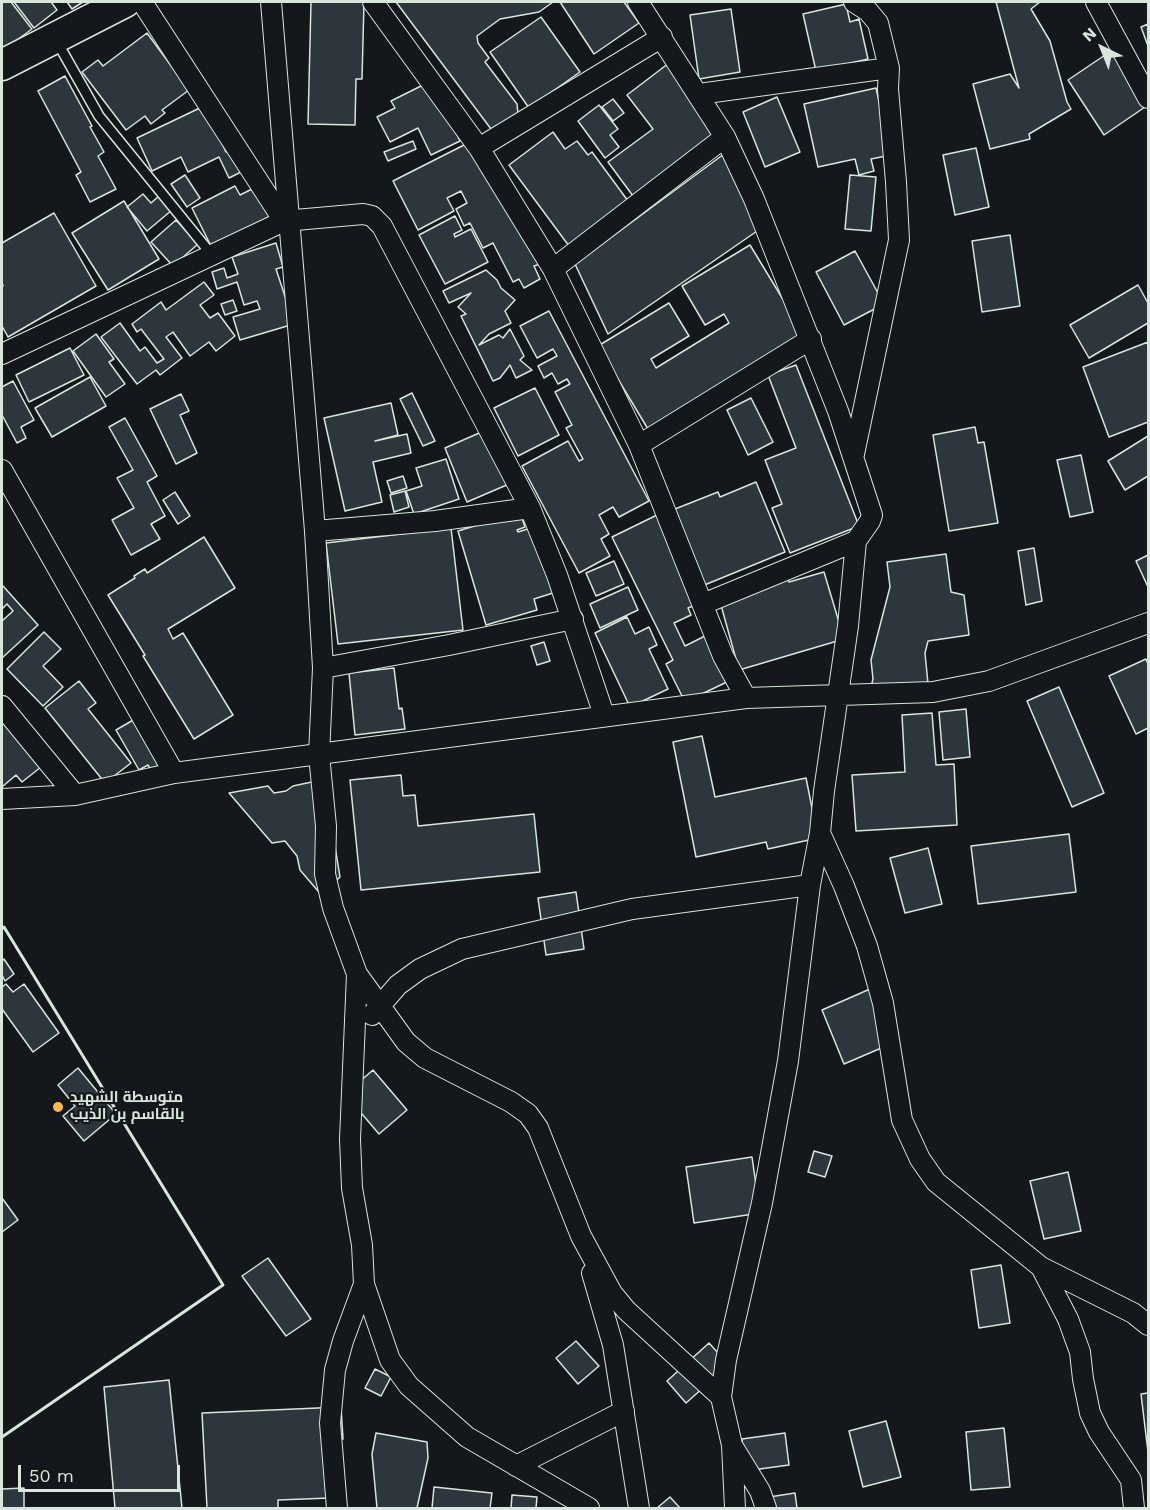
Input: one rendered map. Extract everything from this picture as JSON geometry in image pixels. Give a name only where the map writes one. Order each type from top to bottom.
[{"type":"main road","points":[[2,65],[125,2]]},
{"type":"street","points":[[142,2],[287,221]]},
{"type":"street","points":[[271,2],[287,221],[315,531],[323,668],[319,755],[326,826],[325,874],[333,908],[357,974],[406,1042],[425,1058],[511,1102],[528,1114],[538,1128],[581,1236],[613,1345],[639,1509]]},
{"type":"street","points":[[373,2],[479,148],[553,269],[639,445],[723,656],[746,698]]},
{"type":"street","points":[[638,2],[725,137],[754,199],[811,339],[854,454],[872,515],[856,541],[848,626],[820,833],[810,885],[788,1061],[762,1203],[726,1360],[721,1396],[732,1445],[735,1509]]},
{"type":"street","points":[[854,2],[868,11],[878,23],[889,68],[888,89],[897,182],[899,240],[854,454]]},
{"type":"street","points":[[1096,2],[1146,86]]},
{"type":"street","points":[[479,148],[662,37]]},
{"type":"street","points":[[699,94],[889,68]]},
{"type":"street","points":[[553,269],[725,137]]},
{"type":"street","points":[[2,354],[287,221],[363,214],[372,216],[378,220],[530,508],[573,619],[604,715]]},
{"type":"street","points":[[639,445],[811,339]]},
{"type":"street","points":[[2,470],[174,773]]},
{"type":"street","points":[[315,531],[435,522],[530,508]]},
{"type":"street","points":[[703,604],[856,541]]},
{"type":"street","points":[[323,668],[573,619]]},
{"type":"street","points":[[2,799],[75,795],[174,773],[746,698],[933,692],[989,681],[1149,622]]},
{"type":"street","points":[[2,706],[75,795]]},
{"type":"street","points":[[820,833],[844,886],[867,946],[883,1003],[902,1120],[920,1159],[936,1182],[1041,1267],[1125,1309],[1149,1325]]},
{"type":"street","points":[[356,1036],[378,1006],[398,985],[420,969],[462,949],[632,909],[810,885]]},
{"type":"street","points":[[357,974],[350,1139],[352,1188],[362,1245],[364,1284],[390,1360],[409,1386],[467,1437],[589,1509]]},
{"type":"street","points":[[581,1236],[612,1293],[626,1310],[721,1396]]},
{"type":"street","points":[[1041,1267],[1068,1319],[1080,1352],[1090,1413],[1099,1432],[1140,1482],[1134,1509]]},
{"type":"street","points":[[337,1509],[330,1423],[335,1370],[364,1284]]},
{"type":"street","points":[[516,1466],[624,1411]]},
{"type":"street","points":[[732,1445],[763,1500],[775,1509]]},
{"type":"lane","points":[[55,38],[99,116],[212,255]]},
{"type":"building","points":[[2,2],[11,2],[32,29],[2,51]]},
{"type":"building","points":[[14,2],[51,2],[57,10],[34,28]]},
{"type":"building","points":[[67,2],[83,2],[72,9]]},
{"type":"building","points":[[311,2],[364,2],[362,79],[356,79],[355,125],[308,124]]},
{"type":"building","points":[[396,2],[553,2],[539,12],[500,19],[477,36],[478,43],[489,58],[485,62],[517,104],[518,114],[494,133]]},
{"type":"building","points":[[560,2],[624,2],[639,23],[594,54]]},
{"type":"building","points":[[996,2],[1040,2],[1031,9],[1050,41],[1071,109],[1029,134],[1030,139],[990,149],[973,84],[1010,74],[1019,88]]},
{"type":"building","points":[[846,4],[850,22],[859,19],[868,59],[816,71],[803,14]]},
{"type":"building","points":[[731,9],[740,72],[699,79],[690,15]]},
{"type":"building","points":[[541,17],[580,72],[529,108],[490,52]]},
{"type":"building","points":[[1148,24],[1148,46],[1141,27]]},
{"type":"building","points":[[147,33],[189,90],[162,110],[165,113],[151,124],[145,116],[126,130],[82,72],[98,60],[103,66]]},
{"type":"building","points":[[1111,51],[1148,105],[1104,135],[1068,80]]},
{"type":"building","points":[[669,63],[723,135],[636,200],[608,162],[653,129],[627,95]]},
{"type":"building","points":[[65,76],[104,152],[98,156],[116,189],[90,202],[76,175],[81,172],[38,91]]},
{"type":"building","points":[[427,83],[442,102],[460,141],[431,155],[418,128],[390,142],[377,117],[395,108],[391,101]]},
{"type":"building","points":[[876,88],[891,155],[871,159],[874,171],[859,175],[855,159],[818,167],[804,104]]},
{"type":"building","points":[[777,97],[800,152],[765,167],[743,112]]},
{"type":"building","points":[[613,99],[624,113],[613,121],[602,107]]},
{"type":"building","points":[[599,105],[618,129],[610,135],[619,147],[605,158],[578,121]]},
{"type":"building","points":[[204,106],[226,152],[231,150],[241,172],[229,178],[219,157],[188,172],[181,157],[152,171],[137,138]]},
{"type":"building","points":[[553,132],[565,149],[577,141],[588,155],[592,152],[631,205],[569,246],[509,165]]},
{"type":"building","points":[[413,141],[416,149],[388,161],[384,152]]},
{"type":"building","points":[[468,143],[483,174],[493,170],[540,264],[534,266],[540,279],[524,288],[519,279],[513,282],[493,243],[483,248],[470,223],[464,226],[456,209],[467,203],[461,191],[447,198],[454,211],[418,230],[393,181]]},
{"type":"building","points":[[976,148],[989,207],[955,215],[943,155]]},
{"type":"building","points":[[724,154],[760,229],[608,334],[575,264]]},
{"type":"building","points":[[185,175],[200,198],[187,207],[171,184]]},
{"type":"building","points":[[850,175],[876,177],[871,231],[845,229]]},
{"type":"building","points":[[235,186],[240,195],[256,187],[271,216],[211,246],[192,208]]},
{"type":"building","points":[[143,194],[151,203],[159,196],[172,210],[147,231],[127,207]]},
{"type":"building","points":[[124,201],[159,259],[108,290],[72,233]]},
{"type":"building","points":[[54,213],[96,286],[8,337],[2,326],[2,243]]},
{"type":"building","points":[[455,216],[462,230],[454,234],[455,237],[471,229],[488,262],[445,284],[419,235]]},
{"type":"building","points":[[176,220],[198,244],[173,266],[151,242]]},
{"type":"building","points":[[1010,235],[1020,306],[982,312],[972,241]]},
{"type":"building","points":[[276,243],[283,267],[276,269],[294,324],[240,340],[233,317],[260,309],[257,301],[244,305],[237,282],[217,289],[212,272],[224,268],[227,278],[238,274],[232,257]]},
{"type":"building","points":[[750,245],[804,334],[648,429],[598,346],[669,303],[689,336],[651,359],[656,368],[729,323],[724,314],[705,325],[682,286]]},
{"type":"building","points":[[855,251],[884,304],[844,325],[816,272]]},
{"type":"building","points":[[486,270],[515,300],[505,311],[511,323],[489,334],[479,345],[499,335],[503,338],[510,329],[524,356],[520,360],[532,370],[516,378],[510,365],[500,378],[493,381],[461,316],[466,314],[458,307],[471,293],[449,303],[443,291]]},
{"type":"building","points":[[204,282],[214,295],[200,305],[210,318],[218,313],[235,336],[216,351],[209,342],[190,356],[173,332],[166,337],[182,358],[160,375],[156,370],[137,384],[101,337],[120,323],[140,351],[145,347],[157,363],[164,359],[141,329],[137,332],[132,324],[161,302],[166,310]]},
{"type":"building","points":[[1138,285],[1148,303],[1148,323],[1089,358],[1070,325]]},
{"type":"building","points":[[233,300],[237,311],[225,315],[221,304]]},
{"type":"building","points":[[549,311],[649,501],[619,517],[613,507],[599,515],[609,534],[601,539],[610,556],[579,573],[522,466],[568,441],[579,461],[583,459],[566,428],[572,425],[555,392],[570,384],[567,379],[558,384],[552,373],[544,378],[538,366],[557,356],[553,349],[537,358],[520,326]]},
{"type":"building","points":[[96,334],[114,359],[109,362],[125,384],[106,397],[73,351]]},
{"type":"building","points":[[1148,342],[1148,422],[1109,437],[1083,367]]},
{"type":"building","points":[[70,348],[84,375],[29,402],[16,375]]},
{"type":"building","points":[[796,365],[859,526],[790,553],[772,508],[782,504],[765,460],[796,448],[768,375]]},
{"type":"building","points":[[90,377],[106,406],[52,437],[35,408]]},
{"type":"building","points":[[13,381],[34,420],[21,427],[26,438],[17,443],[2,415],[2,387]]},
{"type":"building","points":[[535,388],[559,435],[518,456],[494,408]]},
{"type":"building","points":[[412,393],[435,441],[423,446],[400,399]]},
{"type":"building","points":[[181,394],[189,411],[180,415],[197,453],[176,464],[150,409]]},
{"type":"building","points":[[751,398],[773,442],[748,455],[727,410]]},
{"type":"building","points":[[391,403],[398,435],[375,441],[407,434],[411,453],[373,462],[382,502],[345,511],[324,418]]},
{"type":"building","points":[[125,418],[157,476],[147,482],[165,516],[151,524],[160,539],[131,555],[112,520],[134,508],[117,478],[133,470],[109,427]]},
{"type":"building","points":[[975,427],[978,443],[984,442],[998,523],[949,531],[933,435]]},
{"type":"building","points":[[486,430],[509,484],[467,502],[445,448]]},
{"type":"building","points":[[1148,436],[1148,476],[1125,490],[1108,461]]},
{"type":"building","points":[[1081,455],[1093,512],[1070,517],[1057,460]]},
{"type":"building","points":[[446,459],[459,499],[414,514],[406,491],[422,486],[416,468]]},
{"type":"building","points":[[403,476],[407,488],[391,493],[387,481]]},
{"type":"building","points":[[756,482],[785,552],[702,586],[675,509],[718,492],[720,497]]},
{"type":"building","points":[[405,491],[409,507],[394,512],[390,495]]},
{"type":"building","points":[[175,492],[190,516],[178,524],[163,500]]},
{"type":"building","points":[[520,512],[525,527],[517,530],[518,532],[534,527],[553,593],[534,599],[537,610],[486,625],[458,531]]},
{"type":"building","points":[[657,515],[700,603],[688,608],[691,615],[674,623],[685,646],[707,635],[729,681],[685,702],[666,664],[673,660],[612,537]]},
{"type":"building","points":[[451,528],[463,630],[338,644],[326,543]]},
{"type":"building","points":[[204,537],[235,588],[168,629],[173,639],[183,633],[233,715],[194,739],[108,595],[145,569],[147,573]]},
{"type":"building","points":[[1034,548],[1042,601],[1026,605],[1018,551]]},
{"type":"building","points":[[946,554],[951,592],[964,595],[969,635],[928,641],[925,653],[928,684],[871,687],[873,679],[871,660],[890,587],[887,562]]},
{"type":"building","points":[[1148,555],[1148,587],[1136,561]]},
{"type":"building","points":[[614,561],[624,584],[596,596],[586,573]]},
{"type":"building","points":[[824,572],[844,639],[739,670],[719,598],[788,578],[789,582]]},
{"type":"building","points":[[3,586],[38,625],[2,658],[2,621],[13,611],[7,604],[2,609]]},
{"type":"building","points":[[628,587],[638,610],[600,628],[590,604]]},
{"type":"building","points":[[627,617],[635,634],[649,627],[657,645],[649,649],[668,689],[630,707],[595,633]]},
{"type":"building","points":[[44,632],[61,649],[43,666],[63,687],[43,706],[7,669]]},
{"type":"building","points":[[544,642],[550,661],[537,665],[531,646]]},
{"type":"building","points":[[1146,659],[1148,664],[1148,728],[1136,734],[1109,676]]},
{"type":"building","points":[[394,668],[399,709],[402,708],[405,729],[355,735],[349,673]]},
{"type":"building","points":[[79,681],[96,703],[88,709],[131,763],[105,783],[45,708]]},
{"type":"building","points":[[1059,687],[1104,793],[1072,807],[1027,701]]},
{"type":"building","points":[[5,696],[64,770],[41,767],[22,782],[16,775],[2,787],[2,699]]},
{"type":"building","points":[[966,709],[970,757],[943,760],[939,712]]},
{"type":"building","points":[[147,712],[173,758],[151,770],[148,765],[139,770],[116,730]]},
{"type":"building","points":[[932,713],[936,765],[954,764],[957,825],[856,831],[852,775],[905,772],[902,715]]},
{"type":"building","points":[[702,736],[715,797],[806,778],[818,838],[768,849],[766,842],[696,857],[673,742]]},
{"type":"building","points":[[401,775],[403,796],[415,795],[418,826],[534,814],[540,872],[361,890],[350,780]]},
{"type":"building","points":[[321,780],[325,785],[340,877],[326,890],[318,891],[300,870],[297,856],[285,841],[272,843],[229,793],[268,786],[274,793]]},
{"type":"building","points":[[1069,834],[1076,892],[978,904],[971,846]]},
{"type":"building","points":[[928,848],[942,904],[905,913],[890,858]]},
{"type":"building","points":[[576,892],[584,949],[546,955],[538,898]]},
{"type":"building","points":[[4,959],[14,974],[5,981],[2,975]]},
{"type":"building","points":[[6,984],[13,992],[24,984],[59,1033],[33,1052],[2,1009],[2,987]]},
{"type":"building","points":[[870,989],[893,1043],[844,1064],[822,1010]]},
{"type":"building","points":[[78,1068],[116,1114],[84,1141],[63,1116],[75,1106],[58,1085]]},
{"type":"building","points":[[373,1070],[407,1110],[379,1134],[345,1094]]},
{"type":"building","points":[[814,1151],[832,1156],[825,1177],[808,1172]]},
{"type":"building","points":[[752,1157],[760,1213],[694,1223],[686,1167]]},
{"type":"building","points":[[1068,1172],[1081,1231],[1044,1239],[1030,1181]]},
{"type":"building","points":[[2,1198],[18,1220],[2,1232]]},
{"type":"building","points":[[268,1258],[311,1319],[286,1336],[242,1276]]},
{"type":"building","points":[[1001,1265],[1010,1323],[979,1328],[971,1270]]},
{"type":"building","points":[[576,1341],[599,1366],[578,1384],[556,1358]]},
{"type":"building","points":[[709,1343],[729,1365],[686,1403],[667,1381]]},
{"type":"building","points":[[375,1369],[391,1377],[381,1396],[365,1388]]},
{"type":"building","points":[[169,1380],[182,1508],[115,1508],[104,1387]]},
{"type":"building","points":[[1148,1393],[1148,1452],[1141,1394]]},
{"type":"building","points":[[341,1407],[343,1439],[337,1440],[330,1498],[278,1500],[278,1508],[207,1508],[202,1413]]},
{"type":"building","points":[[886,1421],[901,1477],[863,1487],[849,1431]]},
{"type":"building","points":[[1004,1428],[1010,1487],[971,1490],[966,1432]]},
{"type":"building","points":[[376,1433],[427,1442],[428,1458],[417,1508],[377,1508],[372,1454]]},
{"type":"building","points":[[785,1433],[789,1465],[745,1471],[742,1439]]},
{"type":"building","points":[[434,1487],[492,1493],[490,1508],[432,1508]]},
{"type":"building","points":[[24,1488],[24,1508],[2,1508],[2,1489]]},
{"type":"building","points":[[795,1493],[797,1508],[757,1508],[756,1499]]},
{"type":"building","points":[[512,1495],[537,1497],[536,1508],[511,1508]]},
{"type":"building","points":[[670,1497],[680,1508],[657,1508]]},
{"type":"wall","points":[[2,929],[4,927],[223,1285],[2,1437]]},
{"type":"place","name":"متوسطة الشهيد بالقاسم بن الذيب","points":[[58,1107]]}]
